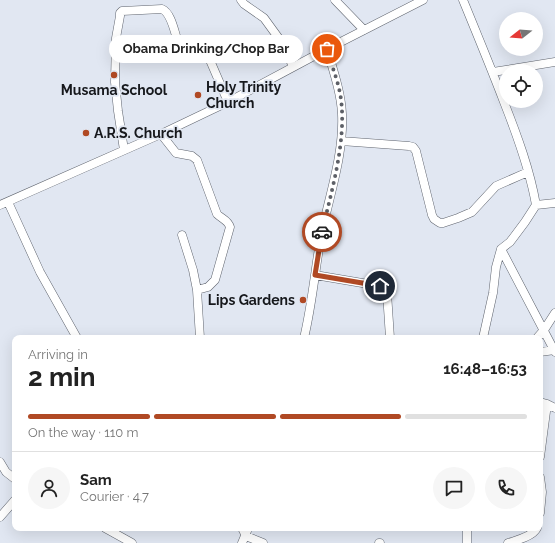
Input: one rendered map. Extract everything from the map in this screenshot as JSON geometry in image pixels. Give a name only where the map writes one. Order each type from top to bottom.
[{"type":"street","points":[[241,0],[244,4],[264,18],[283,45],[293,67]]},
{"type":"street","points":[[335,0],[364,30]]},
{"type":"street","points":[[75,335],[4,204],[161,134],[228,102],[422,0]]},
{"type":"street","points":[[463,0],[516,131],[536,205],[510,242],[501,249],[496,267],[493,293],[484,335]]},
{"type":"street","points":[[124,150],[115,82],[116,38],[120,13],[122,11],[162,9],[167,11],[178,42],[200,41],[203,44],[228,102]]},
{"type":"street","points":[[305,335],[321,236],[341,141],[342,114],[340,93],[327,49]]},
{"type":"street","points":[[493,72],[555,62]]},
{"type":"street","points":[[161,134],[176,153],[192,156],[197,160],[217,214],[230,223],[215,280],[208,287],[197,290]]},
{"type":"street","points":[[341,141],[413,147],[416,151],[432,215],[434,219],[440,223],[472,212],[496,186],[528,172]]},
{"type":"street","points":[[536,205],[554,204]]},
{"type":"street","points":[[182,235],[193,270],[197,290],[200,335]]},
{"type":"street","points":[[501,249],[555,350],[543,352]]},
{"type":"street","points":[[315,275],[385,288],[387,293],[390,335]]},
{"type":"street","points":[[540,335],[555,313]]},
{"type":"street","points":[[543,403],[555,408]]},
{"type":"street","points":[[0,462],[6,472],[12,477]]},
{"type":"street","points":[[0,517],[12,503]]},
{"type":"street","points":[[110,531],[132,543]]},
{"type":"street","points":[[467,531],[467,543]]},
{"type":"street","points":[[508,543],[536,531]]},
{"type":"street","points":[[244,534],[263,543]]},
{"type":"way so far","points":[[322,232],[342,136],[340,93],[327,49]]},
{"type":"place","name":"Obama Drinking/Chop Bar","points":[[327,49]]},
{"type":"place","name":"Musama School","points":[[114,75]]},
{"type":"place","name":"Holy Trinity Church","points":[[198,95]]},
{"type":"place","name":"A.R.S. Church","points":[[86,133]]},
{"type":"place","name":"Lips Gardens","points":[[303,300]]},
{"type":"route","points":[[322,232],[315,275],[380,286]]}]
